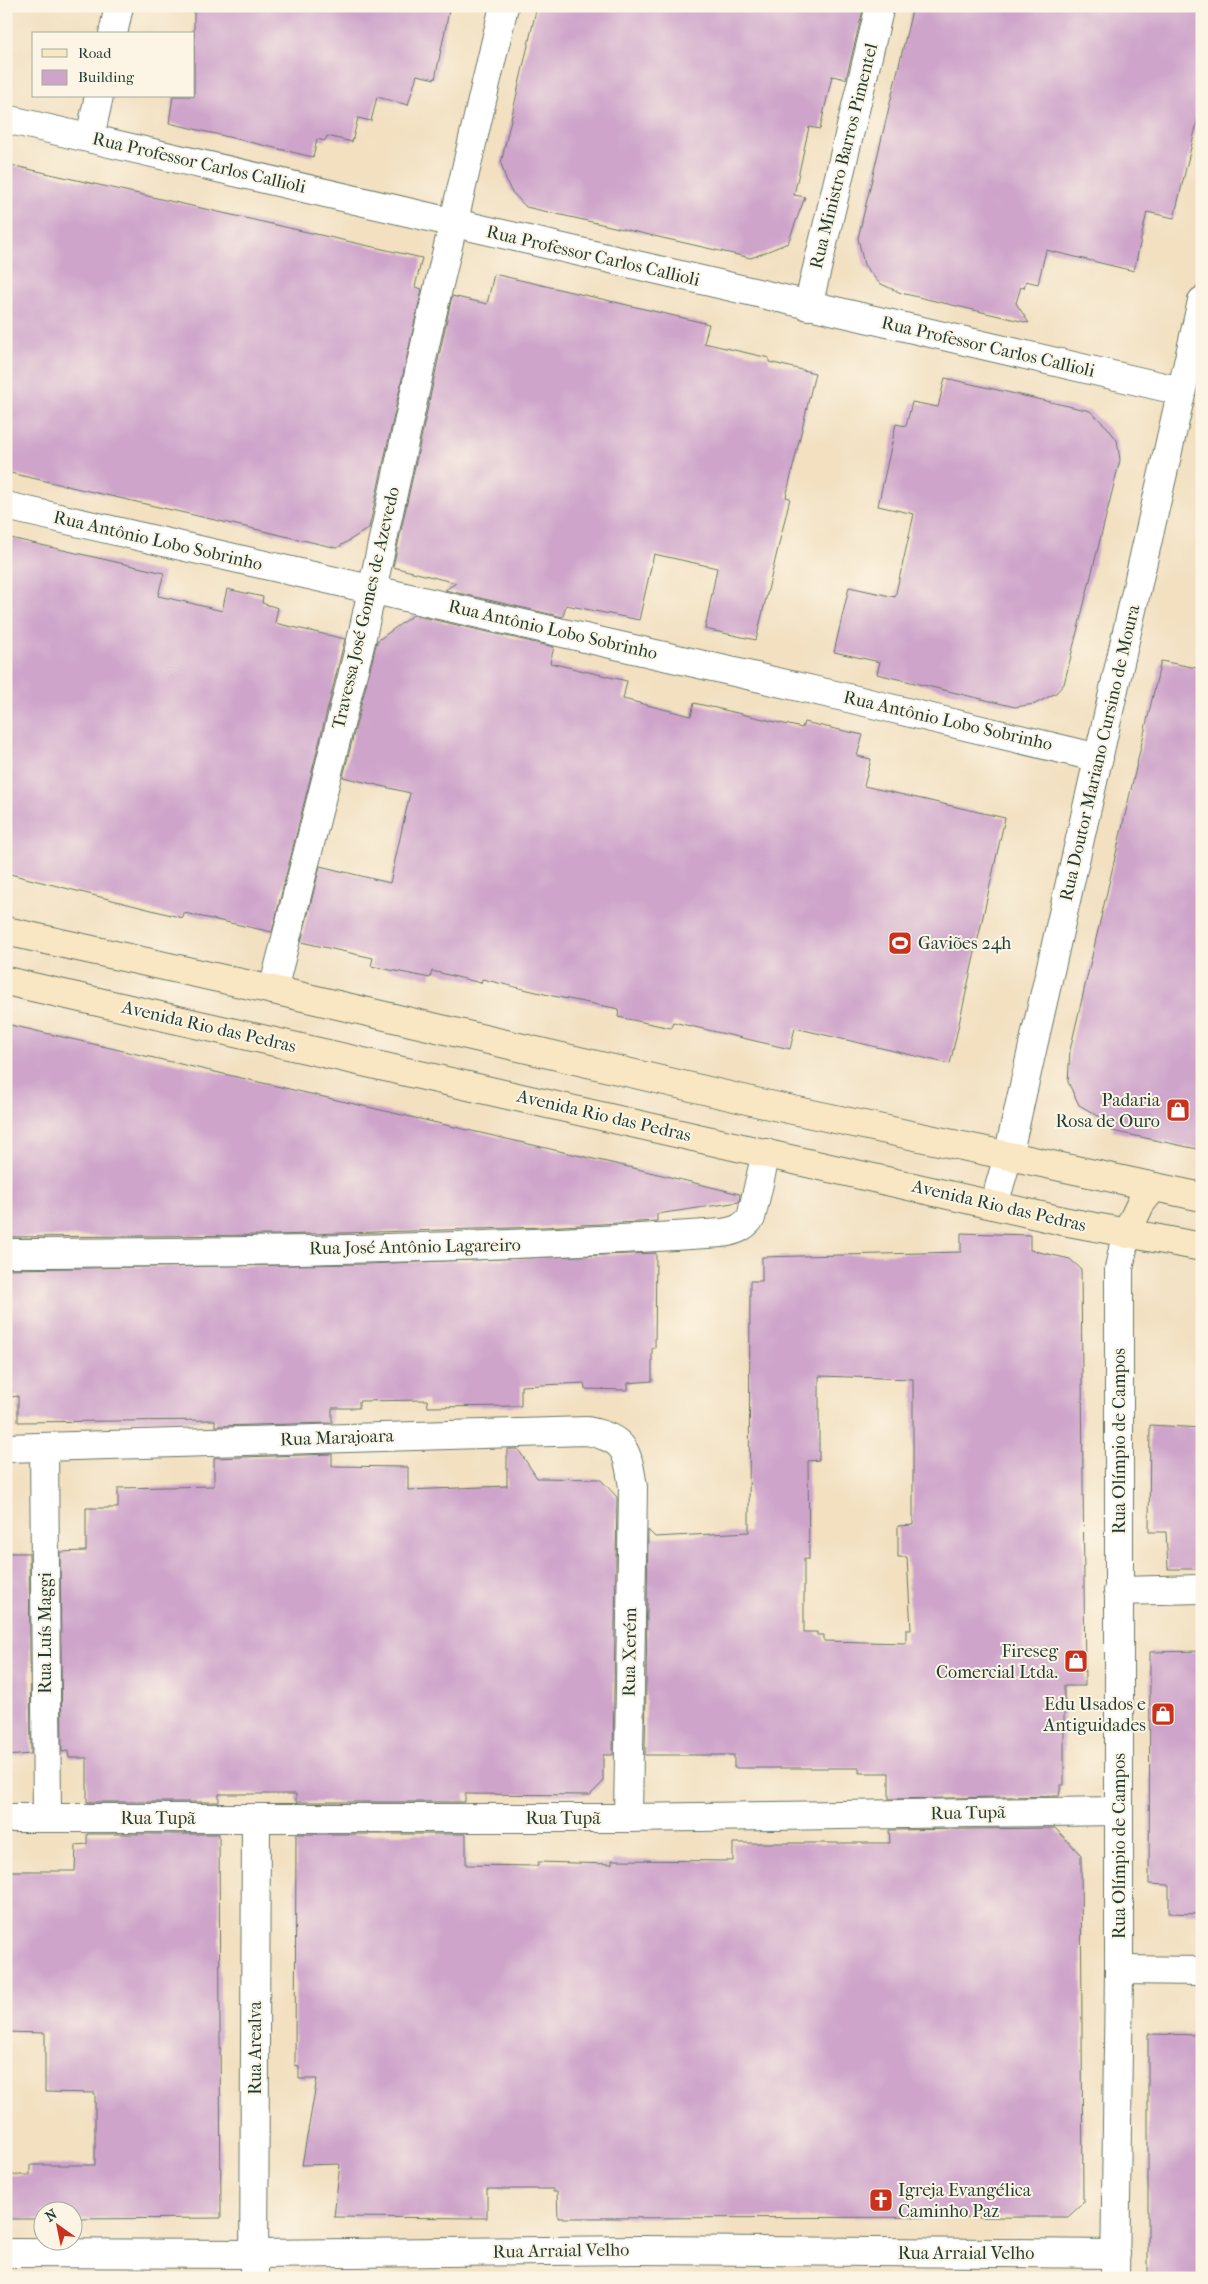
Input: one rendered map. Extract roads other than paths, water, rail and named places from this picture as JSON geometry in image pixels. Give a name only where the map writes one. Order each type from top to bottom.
[{"type":"main road","points":[[6,931],[273,990],[760,1103],[1202,1197]]},
{"type":"main road","name":"Avenida Rio das Pedras","points":[[6,981],[994,1205],[1126,1234],[1202,1247]]},
{"type":"main road","points":[[1126,1234],[1137,1209],[1153,1188]]},
{"type":"street","points":[[113,32],[119,6]]},
{"type":"street","name":"Travessa José Gomes de Azevedo","points":[[273,990],[372,590],[424,346],[504,6]]},
{"type":"street","name":"Rua Ministro Barros Pimentel","points":[[808,306],[880,6]]},
{"type":"street","points":[[90,137],[99,98]]},
{"type":"street","name":"Rua Professor Carlos Callioli","points":[[6,119],[1181,391]]},
{"type":"street","name":"Rua Doutor Mariano Cursino de Moura","points":[[994,1205],[1008,1156],[1202,300]]},
{"type":"street","name":"Rua Antônio Lobo Sobrinho","points":[[6,506],[848,698],[1099,758]]},
{"type":"street","name":"Rua José Antônio Lagareiro","points":[[6,1253],[338,1250],[584,1242],[722,1233],[736,1230],[745,1225],[751,1218],[766,1153]]},
{"type":"street","name":"Rua Olímpio de Campos","points":[[1116,2266],[1119,1970],[1119,1269],[1126,1234]]},
{"type":"street","name":"Rua Marajoara","points":[[6,1448],[587,1431],[608,1435],[620,1444],[629,1462],[633,1487]]},
{"type":"street","name":"Rua Luís Maggi","points":[[44,1448],[47,1818]]},
{"type":"street","name":"Rua Xerém","points":[[628,1818],[633,1487]]},
{"type":"street","points":[[1118,1591],[1202,1589]]},
{"type":"street","name":"Rua Tupã","points":[[6,1818],[628,1818],[1119,1811]]},
{"type":"street","name":"Rua Arealva","points":[[254,2266],[256,1818]]},
{"type":"street","points":[[1119,1970],[1202,1970]]},
{"type":"street","name":"Rua Arraial Velho","points":[[6,2253],[254,2266],[638,2250],[1116,2266]]},
{"type":"place","name":"Gaviões 24h","points":[[900,943]]},
{"type":"place","name":"Padaria Rosa de Ouro","points":[[1178,1110]]},
{"type":"place","name":"Fireseg Comercial Ltda.","points":[[1076,1661]]},
{"type":"place","name":"Edu Usados e Antiguidades","points":[[1163,1714]]},
{"type":"place","name":"Igreja Evangélica Caminho Paz","points":[[881,2200]]}]
